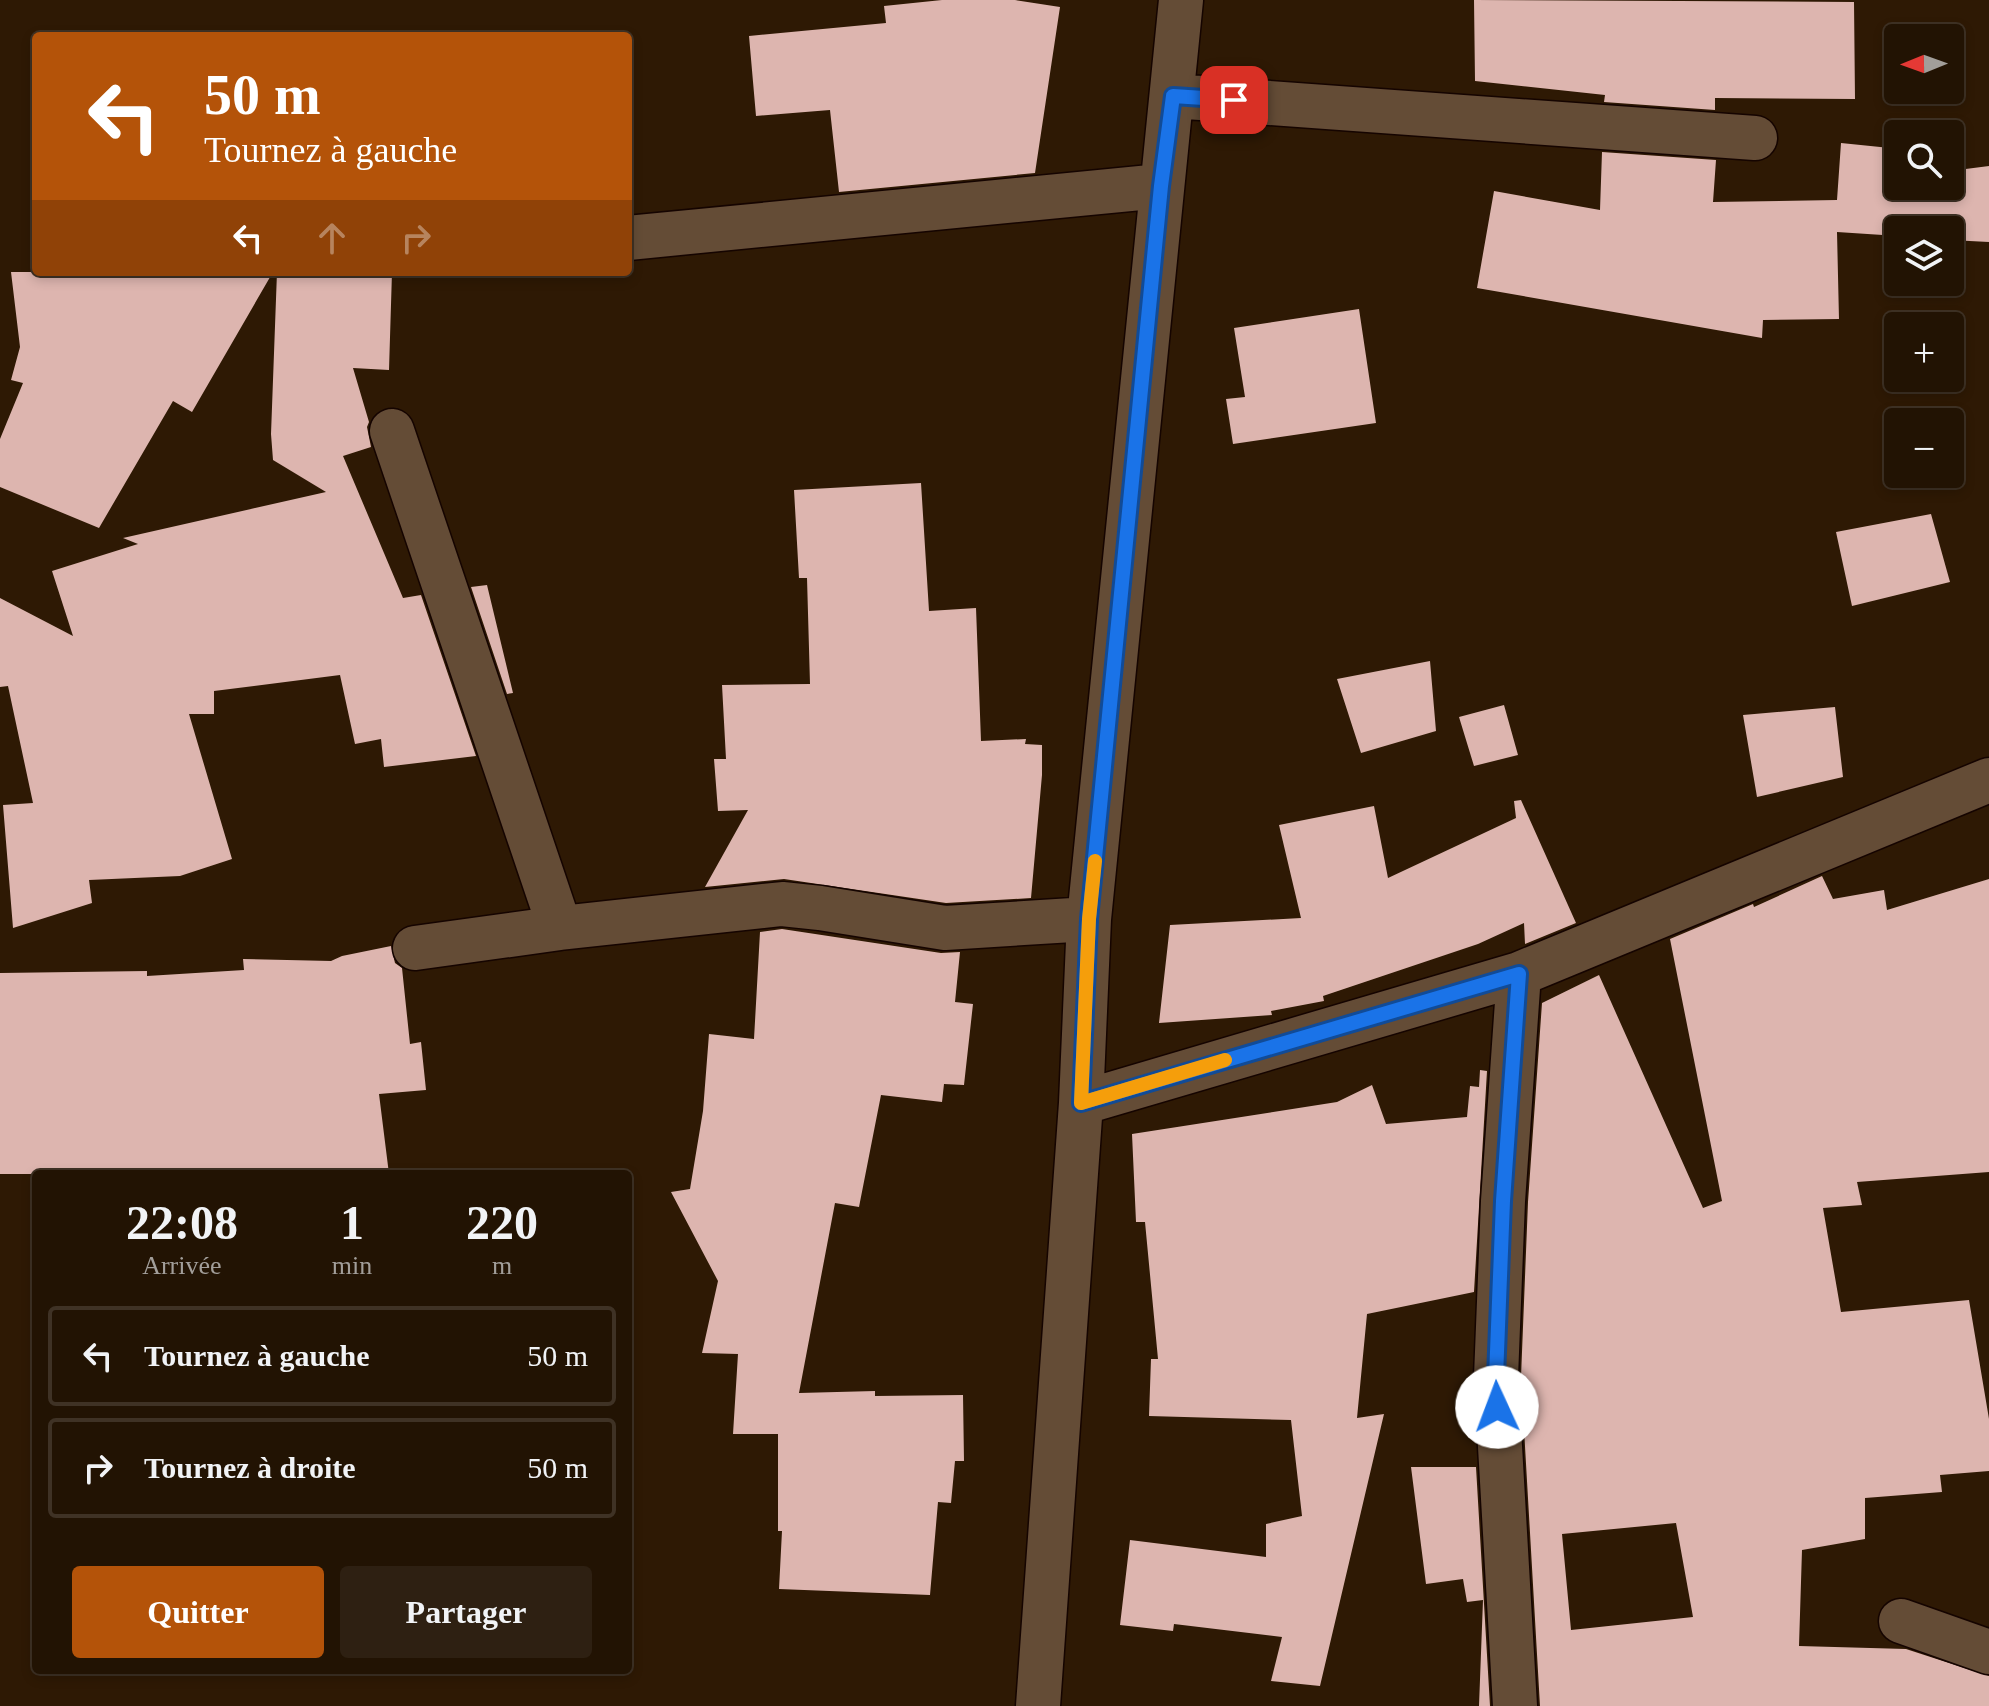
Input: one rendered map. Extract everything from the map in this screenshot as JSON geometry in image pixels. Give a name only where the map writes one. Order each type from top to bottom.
[{"type":"street","points":[[1038,1706],[1081,1103],[1089,919],[1181,0]]},
{"type":"street","points":[[1173,96],[1755,138]]},
{"type":"street","points":[[632,238],[1161,186]]},
{"type":"street","points":[[392,431],[560,928]]},
{"type":"street","points":[[1081,1103],[1519,974],[1989,780]]},
{"type":"street","points":[[415,948],[560,928],[782,904],[945,928],[1089,919]]},
{"type":"street","points":[[1515,1706],[1496,1377],[1503,1201],[1519,974]]},
{"type":"street","points":[[1901,1621],[1989,1652]]},
{"type":"building","points":[[942,0],[1015,0],[1060,7],[1035,173],[839,192],[830,110],[756,116],[749,36],[886,23],[884,6]]},
{"type":"building","points":[[1474,0],[1854,2],[1855,99],[1715,98],[1715,110],[1604,102],[1605,95],[1475,81]]},
{"type":"building","points":[[1841,143],[1884,147],[1884,200],[1964,200],[1964,169],[1989,166],[1989,242],[1964,241],[1964,216],[1884,216],[1884,235],[1837,232],[1839,319],[1763,320],[1762,338],[1477,288],[1494,191],[1600,210],[1602,152],[1716,160],[1713,202],[1837,200]]},
{"type":"building","points":[[11,272],[32,272],[32,276],[271,276],[192,412],[173,401],[99,528],[0,487],[0,439],[23,383],[11,380],[20,347]]},
{"type":"building","points":[[277,276],[392,276],[389,370],[353,368],[369,422],[371,447],[343,456],[403,598],[421,595],[476,756],[384,767],[381,739],[355,744],[340,675],[214,691],[214,714],[189,714],[232,859],[180,876],[89,880],[92,903],[13,928],[3,805],[33,803],[8,686],[0,687],[0,598],[73,636],[52,571],[138,544],[123,538],[326,492],[273,460],[271,434]]},
{"type":"building","points":[[1359,309],[1376,423],[1233,444],[1226,399],[1245,397],[1234,328]]},
{"type":"building","points":[[921,483],[929,611],[976,608],[981,741],[1026,739],[1025,744],[1042,745],[1031,898],[946,903],[784,879],[705,887],[748,810],[718,811],[714,759],[726,759],[722,685],[810,684],[807,578],[799,578],[794,490]]},
{"type":"building","points":[[1931,514],[1950,582],[1852,606],[1836,532]]},
{"type":"building","points":[[487,585],[513,693],[507,694],[471,587]]},
{"type":"building","points":[[1430,661],[1436,731],[1361,753],[1337,679]]},
{"type":"building","points":[[1504,705],[1518,755],[1474,766],[1459,717]]},
{"type":"building","points":[[1835,707],[1843,777],[1757,797],[1743,715]]},
{"type":"building","points":[[1521,800],[1576,923],[1525,944],[1524,923],[1478,944],[1323,996],[1324,1001],[1271,1011],[1272,1015],[1159,1023],[1170,925],[1301,918],[1279,825],[1374,806],[1388,878],[1516,818],[1514,801]]},
{"type":"building","points":[[1822,876],[1833,899],[1884,890],[1887,910],[1989,879],[1989,1172],[1857,1182],[1862,1205],[1823,1208],[1841,1312],[1969,1300],[1989,1419],[1989,1471],[1940,1475],[1942,1492],[1865,1498],[1865,1539],[1802,1550],[1799,1646],[1906,1649],[1989,1676],[1989,1706],[1540,1706],[1521,1377],[1528,1202],[1542,1003],[1599,975],[1703,1208],[1722,1201],[1670,939],[1753,904],[1754,907]],"holes":[[[1676,1523],[1693,1617],[1571,1630],[1562,1534]]]},
{"type":"building","points":[[782,929],[941,953],[960,952],[955,1002],[973,1004],[964,1085],[944,1084],[942,1102],[881,1095],[859,1207],[835,1203],[799,1393],[875,1391],[875,1396],[963,1395],[964,1461],[955,1461],[951,1503],[938,1502],[930,1595],[779,1589],[782,1531],[778,1531],[778,1434],[733,1434],[738,1354],[702,1353],[718,1281],[671,1192],[690,1189],[703,1111],[709,1034],[754,1039],[760,932]]},
{"type":"building","points":[[391,946],[395,963],[402,968],[410,1044],[421,1042],[426,1090],[379,1094],[388,1170],[32,1170],[32,1174],[0,1174],[0,973],[147,971],[147,976],[244,970],[243,959],[331,961]]},
{"type":"building","points":[[1480,1070],[1487,1071],[1474,1292],[1367,1314],[1357,1418],[1384,1414],[1320,1686],[1271,1681],[1282,1637],[1174,1624],[1173,1631],[1120,1625],[1130,1540],[1266,1557],[1266,1524],[1302,1516],[1291,1420],[1149,1416],[1151,1359],[1158,1359],[1145,1222],[1136,1222],[1132,1134],[1337,1102],[1372,1085],[1386,1124],[1467,1117],[1470,1086],[1479,1087]]},
{"type":"building","points":[[1411,1467],[1476,1467],[1490,1706],[1479,1706],[1483,1600],[1467,1602],[1463,1579],[1426,1584]]},
{"type":"slow traffic","points":[[1095,861],[1089,919],[1081,1103],[1225,1060]]},
{"type":"route","points":[[1234,100],[1173,96],[1161,186],[1089,919],[1081,1103],[1519,974],[1503,1201],[1497,1407]]}]
